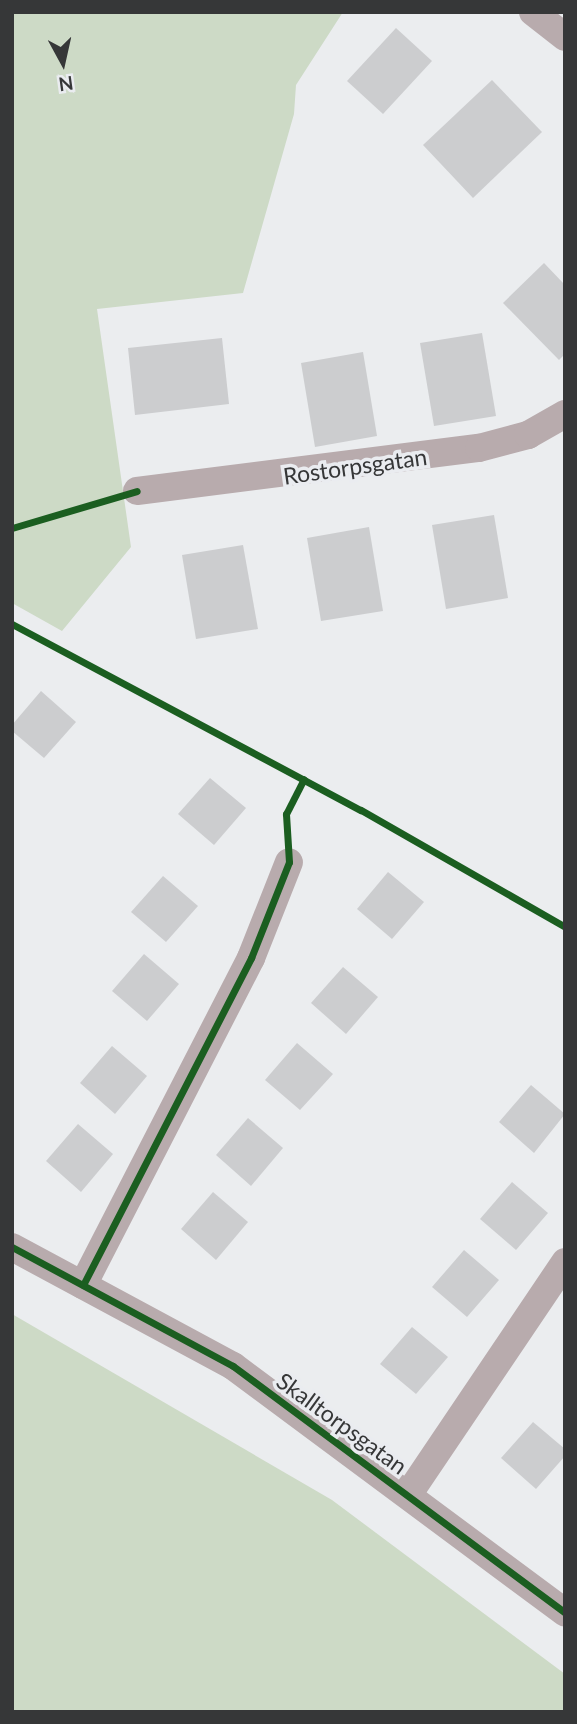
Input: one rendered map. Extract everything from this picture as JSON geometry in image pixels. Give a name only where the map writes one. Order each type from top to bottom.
[{"type":"street","points":[[533,12],[565,37]]},
{"type":"street","name":"Rostorpsgatan","points":[[137,491],[479,448],[528,435],[565,414]]},
{"type":"street","points":[[83,1284],[251,958],[289,862]]},
{"type":"street","name":"Skalltorpsgatan","points":[[12,1247],[233,1366],[565,1613]]},
{"type":"street","name":"Skalltorpsgatan","points":[[408,1495],[565,1262]]},
{"type":"green space","points":[[12,12],[343,12],[296,85],[294,114],[243,293],[97,309],[131,547],[62,631],[12,603]]},
{"type":"green space","points":[[12,1314],[332,1500],[565,1674],[565,1712],[12,1712]]},
{"type":"building","points":[[396,28],[432,61],[383,114],[347,81]]},
{"type":"building","points":[[492,80],[542,132],[473,198],[423,145]]},
{"type":"building","points":[[544,263],[565,285],[565,354],[559,360],[503,303]]},
{"type":"building","points":[[482,333],[496,416],[434,426],[420,343]]},
{"type":"building","points":[[222,338],[229,404],[135,415],[128,348]]},
{"type":"building","points":[[363,352],[377,436],[315,447],[301,363]]},
{"type":"building","points":[[494,515],[508,598],[446,609],[432,525]]},
{"type":"building","points":[[369,527],[383,611],[321,621],[307,538]]},
{"type":"building","points":[[243,545],[258,629],[196,639],[182,555]]},
{"type":"building","points":[[41,691],[76,722],[44,758],[12,731],[12,725]]},
{"type":"building","points":[[210,778],[246,808],[214,845],[178,814]]},
{"type":"building","points":[[388,872],[424,902],[392,939],[357,909]]},
{"type":"building","points":[[163,876],[198,906],[166,942],[131,912]]},
{"type":"building","points":[[144,954],[179,984],[147,1021],[112,991]]},
{"type":"building","points":[[343,967],[378,997],[346,1034],[311,1003]]},
{"type":"building","points":[[297,1043],[333,1074],[300,1110],[265,1080]]},
{"type":"building","points":[[112,1046],[147,1076],[115,1114],[80,1083]]},
{"type":"building","points":[[531,1085],[565,1114],[534,1153],[499,1122]]},
{"type":"building","points":[[248,1118],[283,1148],[251,1186],[216,1155]]},
{"type":"building","points":[[78,1124],[113,1154],[81,1192],[46,1161]]},
{"type":"building","points":[[512,1182],[548,1213],[516,1250],[480,1219]]},
{"type":"building","points":[[213,1192],[248,1222],[216,1260],[181,1229]]},
{"type":"building","points":[[464,1250],[499,1280],[467,1317],[432,1287]]},
{"type":"building","points":[[412,1327],[448,1357],[416,1394],[380,1364]]},
{"type":"building","points":[[533,1422],[565,1449],[565,1456],[536,1489],[501,1458]]},
{"type":"cycle path","points":[[12,528],[137,491]]},
{"type":"cycle path","points":[[12,624],[361,810],[565,927]]},
{"type":"cycle path","points":[[83,1285],[251,958],[289,862],[286,814],[304,779]]},
{"type":"cycle path","points":[[12,1247],[233,1366],[565,1613]]}]
